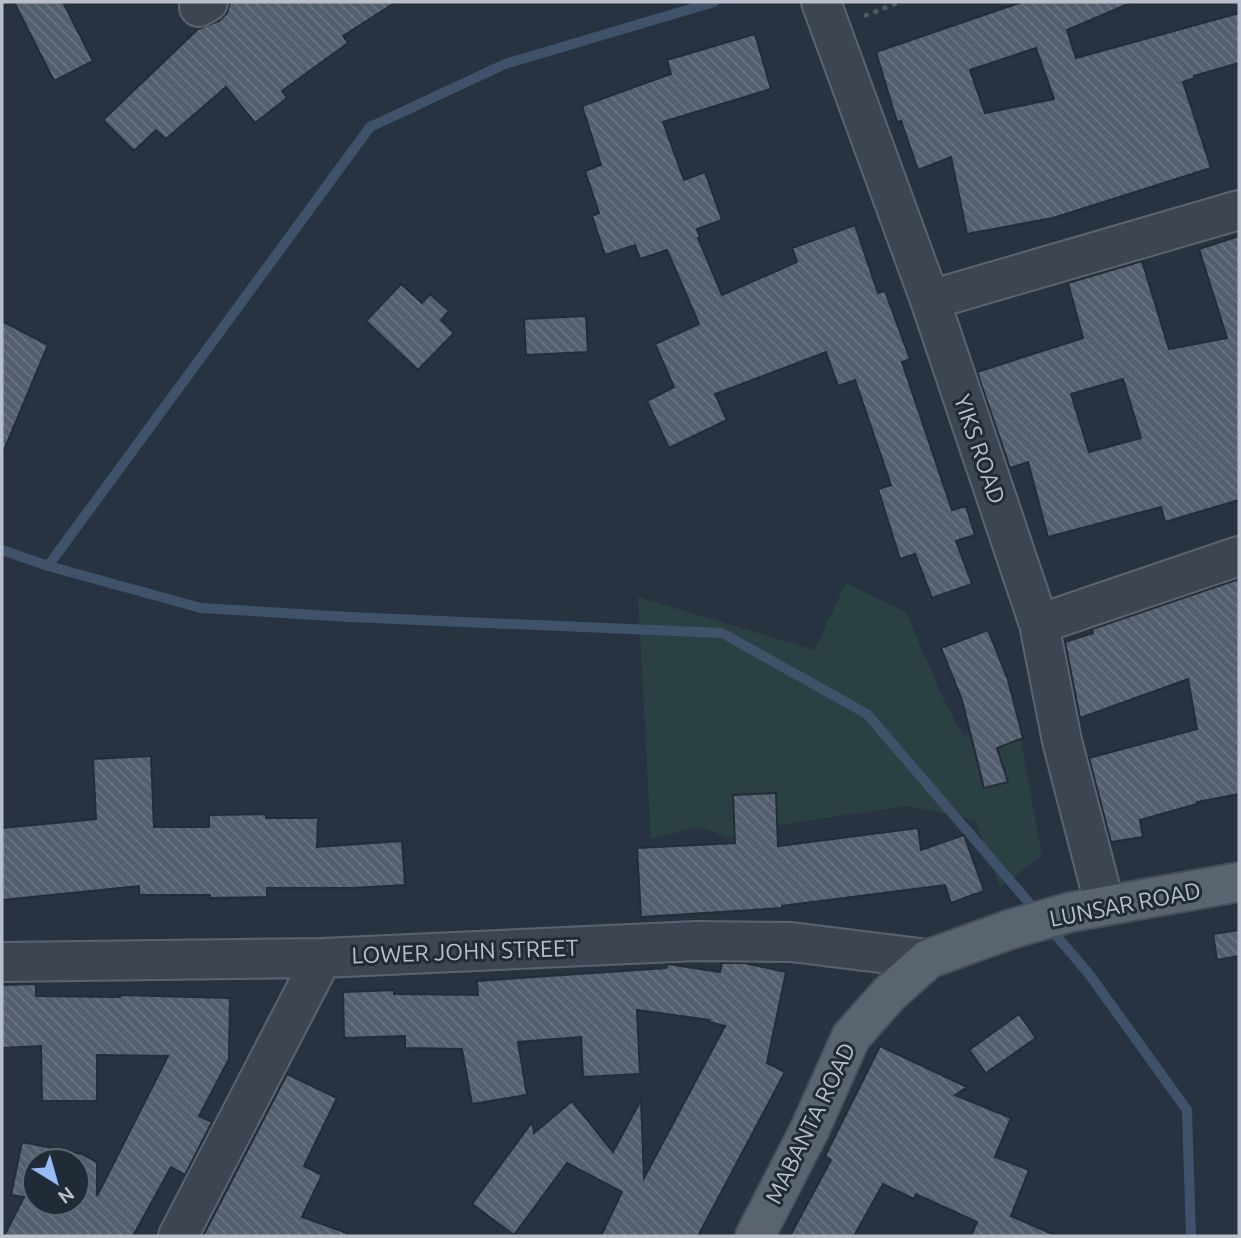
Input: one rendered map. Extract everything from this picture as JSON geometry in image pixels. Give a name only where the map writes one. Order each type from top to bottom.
[{"type":"main road","name":"LUNSAR ROAD","points":[[1011,929],[1088,909],[1239,881]]},
{"type":"main road","name":"MABANTA ROAD","points":[[755,1236],[809,1131],[851,1038],[889,994],[928,959],[1011,929]]},
{"type":"street","name":"YIKS ROAD","points":[[821,2],[930,300],[1039,624],[1062,741],[1088,909]]},
{"type":"street","points":[[930,300],[1239,210]]},
{"type":"street","points":[[1039,624],[1239,556]]},
{"type":"street","name":"LOWER JOHN STREET","points":[[2,962],[322,958],[697,941],[791,942],[928,959]]},
{"type":"street","points":[[178,1236],[322,958]]},
{"type":"green space","points":[[846,583],[906,612],[942,696],[963,736],[1018,724],[1042,856],[1000,887],[975,820],[907,806],[791,823],[732,838],[698,827],[651,839],[638,597],[814,650]]},
{"type":"building","points":[[14,2],[63,2],[93,61],[54,81]]},
{"type":"building","points":[[230,2],[396,2],[343,36],[348,43],[282,91],[287,98],[255,123],[226,87],[166,139],[156,130],[134,151],[103,120],[198,29],[219,21],[227,13]]},
{"type":"building","points":[[1022,2],[1133,2],[1067,30],[1076,58],[1239,13],[1239,63],[1194,76],[1195,78],[1183,82],[1211,168],[1053,218],[967,234],[951,157],[918,170],[901,121],[897,122],[876,52]],"holes":[[[1036,48],[1054,99],[985,113],[970,70]]]},
{"type":"building","points":[[755,34],[771,89],[663,122],[684,180],[705,172],[722,220],[697,229],[698,238],[722,295],[797,262],[792,248],[855,225],[878,293],[885,291],[910,359],[902,362],[952,510],[966,506],[975,535],[956,541],[972,584],[932,598],[915,554],[900,559],[878,489],[891,485],[855,380],[838,386],[826,352],[715,394],[727,420],[669,448],[647,401],[674,387],[655,344],[699,324],[667,250],[640,259],[635,245],[605,255],[592,216],[599,213],[585,171],[601,165],[582,106],[671,74],[667,60]]},
{"type":"building","points":[[1239,236],[1239,500],[1165,522],[1161,507],[1048,537],[1028,462],[1010,468],[977,372],[1083,338],[1068,283],[1142,261],[1169,349],[1227,338],[1199,249]],"holes":[[[1123,379],[1141,438],[1089,452],[1071,394]]]},
{"type":"building","points":[[401,284],[422,303],[430,294],[449,311],[441,320],[454,333],[418,370],[366,321]]},
{"type":"building","points":[[586,316],[588,352],[526,355],[524,319]]},
{"type":"building","points":[[2,321],[48,345],[2,455]]},
{"type":"building","points":[[1239,579],[1239,794],[1197,802],[1140,820],[1143,837],[1111,842],[1089,758],[1197,729],[1188,679],[1080,718],[1065,642],[1093,633],[1092,629]]},
{"type":"building","points":[[988,630],[1008,680],[1023,738],[997,748],[1008,782],[984,788],[962,700],[941,648]]},
{"type":"building","points":[[151,756],[154,827],[209,827],[209,815],[266,814],[266,818],[318,818],[317,847],[402,841],[405,885],[267,888],[267,897],[210,898],[210,895],[139,895],[139,886],[2,900],[2,828],[96,819],[93,759]]},
{"type":"building","points":[[776,793],[778,846],[918,828],[921,850],[964,835],[984,891],[951,903],[945,885],[782,908],[641,917],[637,848],[735,843],[733,795]]},
{"type":"building","points":[[1239,930],[1239,956],[1217,960],[1213,934]]},
{"type":"building","points":[[722,963],[745,963],[786,972],[767,1063],[785,1072],[698,1236],[601,1236],[622,1192],[567,1163],[514,1235],[472,1204],[532,1122],[534,1133],[572,1101],[613,1152],[641,1100],[644,1178],[725,1026],[709,1022],[710,1020],[637,1010],[640,1074],[583,1077],[581,1037],[518,1042],[527,1095],[472,1104],[462,1049],[405,1048],[405,1036],[344,1038],[343,992],[394,990],[394,994],[478,995],[477,981],[666,968],[668,964],[720,972]]},
{"type":"building","points":[[36,984],[36,996],[230,998],[229,1059],[199,1116],[212,1122],[185,1175],[171,1167],[133,1236],[4,1236],[21,1203],[21,1217],[91,1217],[91,1159],[97,1162],[97,1196],[168,1056],[97,1055],[97,1101],[42,1101],[41,1046],[2,1048],[2,985]]},
{"type":"building","points":[[1019,1014],[1036,1038],[986,1073],[969,1050]]},
{"type":"building","points":[[880,1046],[967,1087],[955,1095],[1011,1118],[995,1157],[1029,1170],[1011,1216],[1057,1236],[971,1236],[977,1222],[916,1194],[914,1199],[883,1184],[854,1236],[790,1236],[831,1160],[825,1156]]},
{"type":"building","points":[[287,1074],[337,1098],[304,1166],[322,1175],[302,1217],[347,1233],[347,1236],[203,1236]]},
{"type":"building","points":[[22,1142],[47,1147],[21,1147],[21,1197],[11,1195]]},
{"type":"waterway","points":[[48,566],[370,127],[505,64],[714,2]]},
{"type":"waterway","points":[[2,550],[48,566],[201,608],[722,633],[867,714],[1037,912]]},
{"type":"waterway","points":[[1049,927],[1089,974],[1187,1110],[1191,1236]]}]
